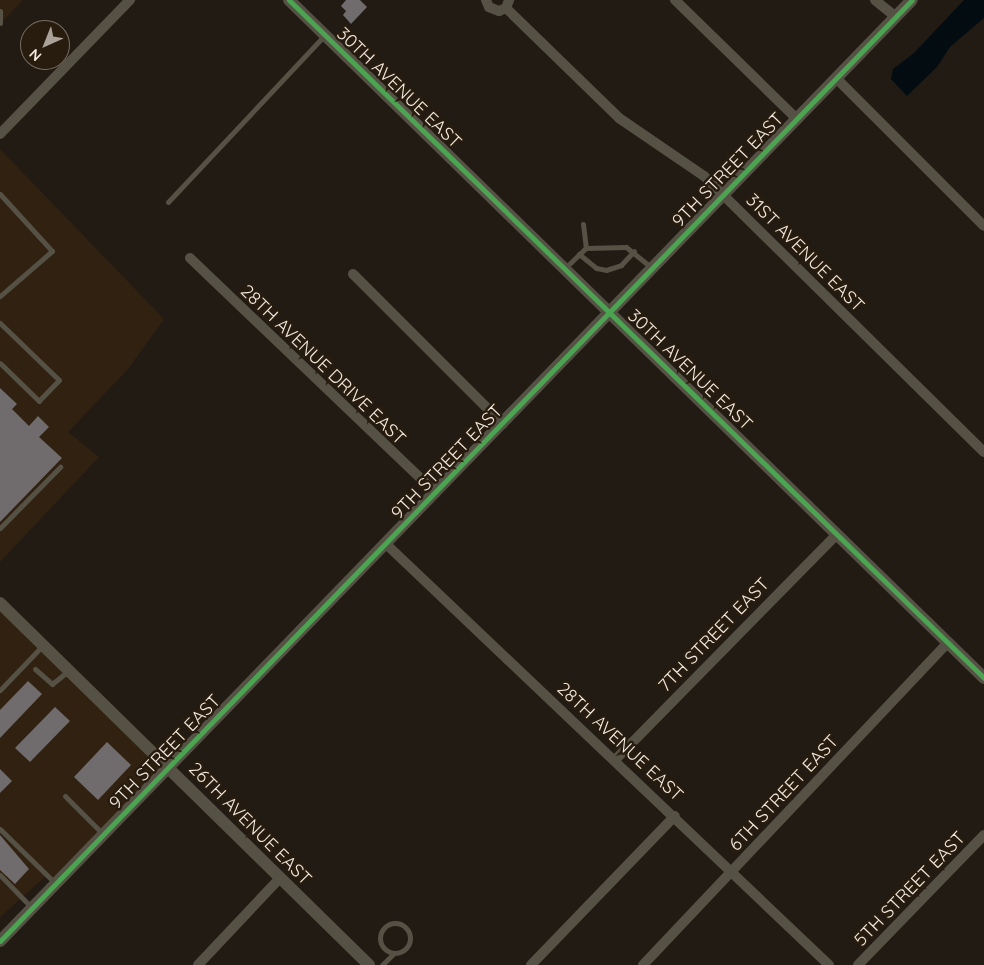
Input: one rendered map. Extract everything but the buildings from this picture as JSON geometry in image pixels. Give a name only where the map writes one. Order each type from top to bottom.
[{"type":"street","points":[[0,134],[130,0]]},
{"type":"street","name":"30TH AVENUE EAST","points":[[289,0],[984,678]]},
{"type":"street","name":"31ST AVENUE EAST","points":[[486,0],[489,7],[495,11],[507,4],[619,118],[704,176],[984,452]]},
{"type":"street","points":[[675,0],[798,118]]},
{"type":"street","points":[[875,0],[896,17]]},
{"type":"street","name":"9TH STREET EAST","points":[[0,941],[912,0]]},
{"type":"street","points":[[836,78],[984,226]]},
{"type":"street","name":"28TH AVENUE DRIVE EAST","points":[[190,258],[436,493]]},
{"type":"street","points":[[353,274],[503,424]]},
{"type":"street","name":"7TH STREET EAST","points":[[616,760],[837,534]]},
{"type":"street","name":"28TH AVENUE EAST","points":[[386,544],[675,816],[829,965]]},
{"type":"street","name":"26TH AVENUE EAST","points":[[1,607],[169,767],[279,879],[369,965]]},
{"type":"street","name":"6TH STREET EAST","points":[[643,965],[948,642]]},
{"type":"street","points":[[530,965],[675,816]]},
{"type":"street","name":"5TH STREET EAST","points":[[858,965],[984,835]]},
{"type":"street","points":[[198,965],[279,879]]},
{"type":"lane","points":[[0,11],[0,23]]},
{"type":"lane","points":[[168,202],[325,35]]},
{"type":"lane","points":[[0,194],[52,251],[0,296]]},
{"type":"lane","points":[[583,224],[586,248]]},
{"type":"lane","points":[[565,268],[586,248],[626,247],[634,251],[652,268]]},
{"type":"lane","points":[[579,254],[596,268],[606,270],[618,267],[634,251]]},
{"type":"lane","points":[[0,323],[59,380],[39,400],[0,364]]},
{"type":"lane","points":[[0,528],[60,467]]},
{"type":"lane","points":[[0,690],[43,645]]},
{"type":"lane","points":[[35,669],[52,684],[69,670]]},
{"type":"lane","points":[[65,796],[104,835]]},
{"type":"lane","points":[[0,829],[56,884]]},
{"type":"lane","points":[[0,875],[32,908]]},
{"type":"lane","points":[[382,965],[393,954],[403,952],[410,944],[408,929],[399,923],[389,924],[380,935],[384,949],[393,954]]},
{"type":"shaded area","points":[[0,0],[23,0],[0,24]]},
{"type":"shaded area","points":[[964,0],[984,0],[984,18],[950,47],[937,67],[907,96],[891,79],[893,69],[914,53]]},
{"type":"shaded area","points":[[0,149],[164,319],[128,369],[68,432],[99,457],[0,562]]},
{"type":"shaded area","points":[[0,611],[161,768],[52,880],[47,875],[0,917]]},
{"type":"cycle path","points":[[289,0],[984,678]]},
{"type":"cycle path","points":[[0,941],[912,0]]}]
